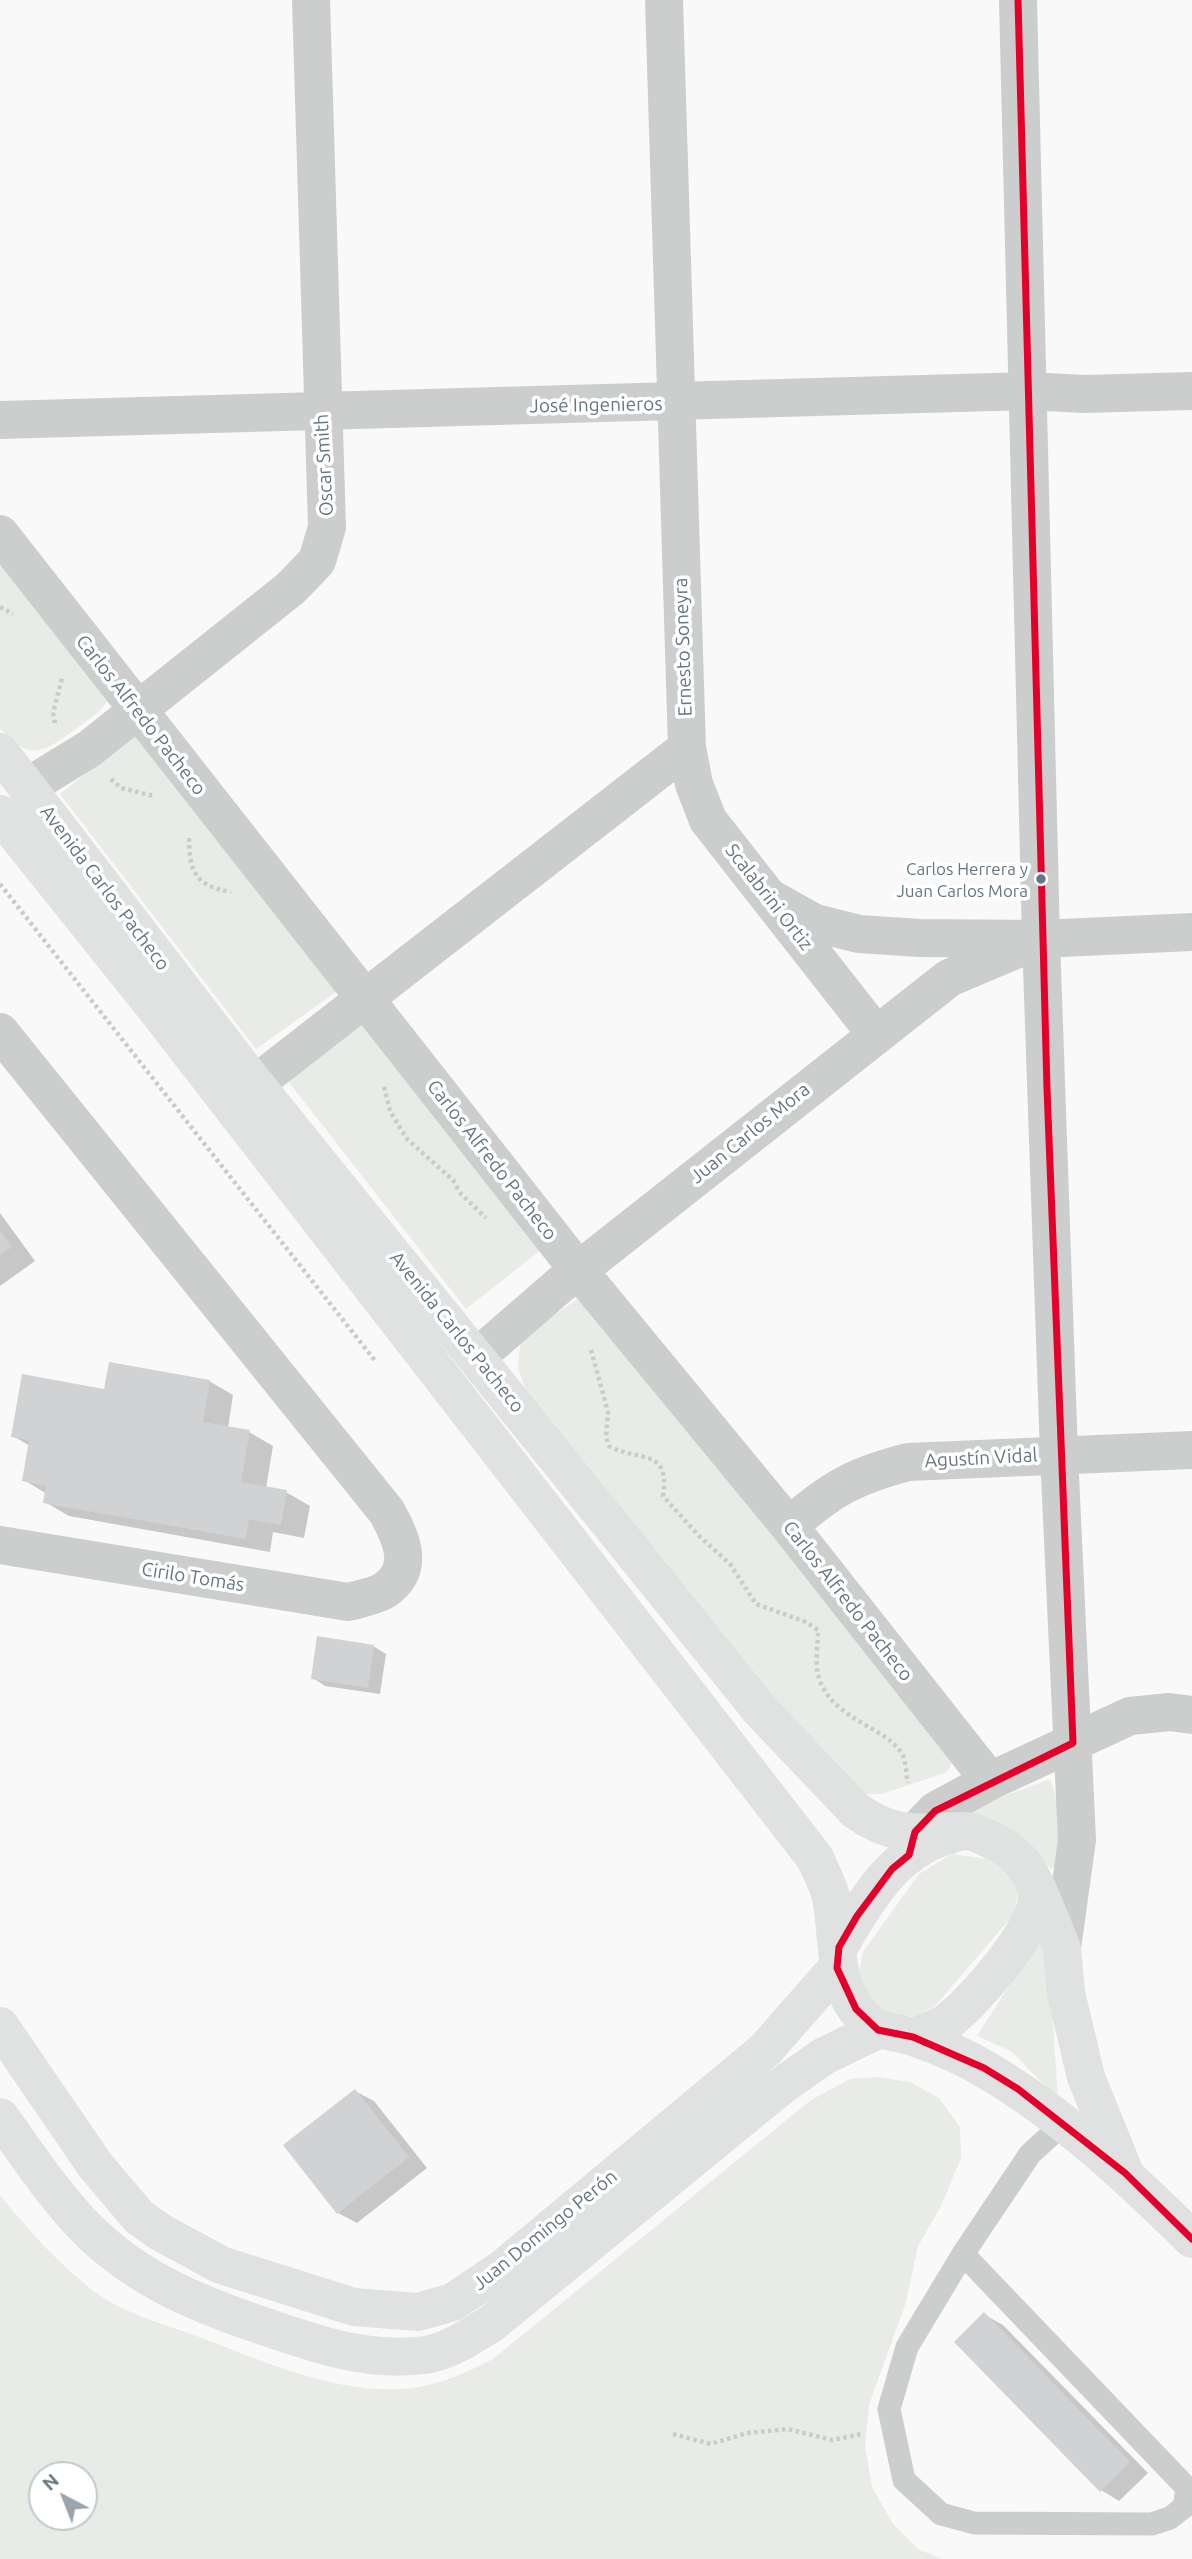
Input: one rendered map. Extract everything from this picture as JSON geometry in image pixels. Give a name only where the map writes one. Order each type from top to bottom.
[{"type":"main road","name":"Avenida Carlos Pacheco","points":[[0,752],[255,1084],[478,1356],[761,1711],[855,1810],[892,1831],[986,1837],[1006,1848],[1037,1899],[1062,1948],[1066,1993],[1086,2077],[1125,2172]]},
{"type":"main road","name":"Avenida Carlos Pacheco","points":[[0,814],[156,1009],[815,1858],[830,1893],[838,1957],[856,2009],[895,2033],[984,2068],[1125,2172],[1192,2239]]},
{"type":"main road","points":[[838,1957],[872,1893],[892,1869],[931,1832]]},
{"type":"main road","points":[[895,2033],[947,2022],[996,1971],[1037,1899]]},
{"type":"main road","name":"Juan Domingo Perón","points":[[0,2026],[94,2165],[139,2217],[160,2232],[221,2265],[354,2307],[418,2312],[453,2302],[502,2269],[765,2050],[838,1957]]},
{"type":"main road","name":"Juan Domingo Perón","points":[[0,2117],[85,2227],[122,2259],[172,2292],[197,2304],[338,2351],[381,2356],[427,2355],[459,2344],[492,2323],[780,2087],[824,2056],[895,2033]]},
{"type":"street","name":"Oscar Smith","points":[[27,787],[89,749],[291,588],[317,561],[327,527],[321,411],[311,0]]},
{"type":"street","name":"Ernesto Soneyra","points":[[664,0],[674,403],[687,748]]},
{"type":"street","points":[[1018,0],[1041,939],[1059,1454],[1077,1840],[1062,1948]]},
{"type":"street","name":"José Ingenieros","points":[[0,421],[1029,391],[1084,394],[1192,391]]},
{"type":"street","name":"Carlos Alfredo Pacheco","points":[[0,534],[579,1270],[789,1526],[990,1781]]},
{"type":"street","points":[[255,1084],[687,748]]},
{"type":"street","name":"Scalabrini Ortiz","points":[[687,748],[694,784],[708,820],[876,1034]]},
{"type":"street","name":"Juan Carlos Mora","points":[[772,899],[814,923],[859,933],[919,938],[1041,939],[1192,932]]},
{"type":"street","name":"Juan Carlos Mora","points":[[478,1356],[579,1270],[949,978],[1041,939]]},
{"type":"street","name":"Cirilo Tomás","points":[[0,1032],[387,1512],[404,1543],[402,1569],[385,1590],[348,1602],[0,1545]]},
{"type":"street","name":"Agustín Vidal","points":[[789,1526],[821,1499],[865,1473],[908,1462],[1192,1450]]},
{"type":"street","points":[[931,1832],[990,1781],[1130,1716],[1169,1712],[1192,1715]]},
{"type":"street","points":[[1037,1899],[1077,1840]]},
{"type":"lane","points":[[963,2254],[1187,2488],[1184,2507],[1170,2518],[1152,2524],[1115,2525],[1054,2521],[974,2523],[941,2514],[904,2480],[889,2409],[907,2347],[963,2254],[1030,2154],[1063,2124]]},
{"type":"path","points":[[0,607],[8,613],[23,616]]},
{"type":"path","points":[[63,674],[53,713],[60,741],[89,749],[105,773],[121,788],[160,797]]},
{"type":"path","points":[[189,835],[190,863],[198,878],[216,890],[238,893]]},
{"type":"path","points":[[378,1077],[390,1111],[407,1139],[453,1181],[479,1214],[490,1221]]},
{"type":"path","points":[[586,1339],[608,1412],[606,1437],[609,1446],[643,1455],[658,1463],[666,1478],[663,1496],[672,1509],[730,1564],[756,1604],[806,1622],[818,1630],[818,1675],[831,1697],[852,1720],[891,1741],[903,1755],[908,1784],[931,1832]]},
{"type":"path","points":[[673,2434],[711,2444],[747,2433],[788,2429],[832,2440],[873,2432],[889,2409]]},
{"type":"shaded area","points":[[0,554],[108,699],[103,708],[92,717],[58,741],[39,750],[21,747],[0,728]]},
{"type":"shaded area","points":[[134,735],[339,990],[256,1049],[60,794]]},
{"type":"shaded area","points":[[362,1021],[541,1250],[466,1309],[288,1081]]},
{"type":"shaded area","points":[[579,1298],[955,1757],[947,1772],[882,1794],[866,1794],[833,1776],[526,1392],[518,1367],[521,1338]]},
{"type":"shaded area","points":[[1050,1779],[1059,1822],[1056,1865],[1051,1869],[1033,1850],[1004,1827],[967,1813],[967,1810]]},
{"type":"shaded area","points":[[952,1854],[987,1859],[1006,1870],[1018,1889],[1015,1913],[935,2006],[915,2016],[896,2016],[882,2011],[867,1997],[858,1978],[863,1952],[919,1874]]},
{"type":"shaded area","points":[[1039,1939],[1049,1964],[1058,2099],[1011,2051],[977,2036]]},
{"type":"shaded area","points":[[877,2077],[910,2082],[939,2098],[960,2127],[961,2158],[941,2206],[918,2246],[906,2302],[869,2405],[865,2446],[872,2487],[893,2524],[918,2549],[942,2559],[0,2559],[0,2195],[32,2233],[67,2268],[103,2298],[128,2311],[296,2373],[349,2386],[376,2389],[415,2388],[449,2379],[493,2359],[811,2100],[850,2079]]},
{"type":"building","points":[[0,1230],[12,1247],[0,1255]]},
{"type":"building","points":[[109,1362],[210,1380],[203,1422],[250,1430],[241,1482],[287,1490],[281,1525],[249,1519],[246,1539],[43,1503],[46,1486],[22,1481],[29,1440],[11,1437],[22,1374],[104,1389]]},
{"type":"building","points":[[317,1636],[374,1645],[368,1688],[311,1679]]},
{"type":"building","points":[[355,2089],[409,2157],[337,2214],[283,2145]]},
{"type":"building","points":[[984,2312],[1130,2462],[1100,2492],[954,2342]]},
{"type":"transit line","points":[[1018,0],[1047,1089],[1073,1743],[935,1811],[915,1832],[909,1855],[892,1869],[857,1916],[839,1947],[837,1968],[856,2009],[878,2030],[913,2037],[984,2068],[1018,2089],[1125,2173],[1192,2239]]},
{"type":"place","name":"Carlos Herrera y Juan Carlos Mora","points":[[1041,879]]}]
